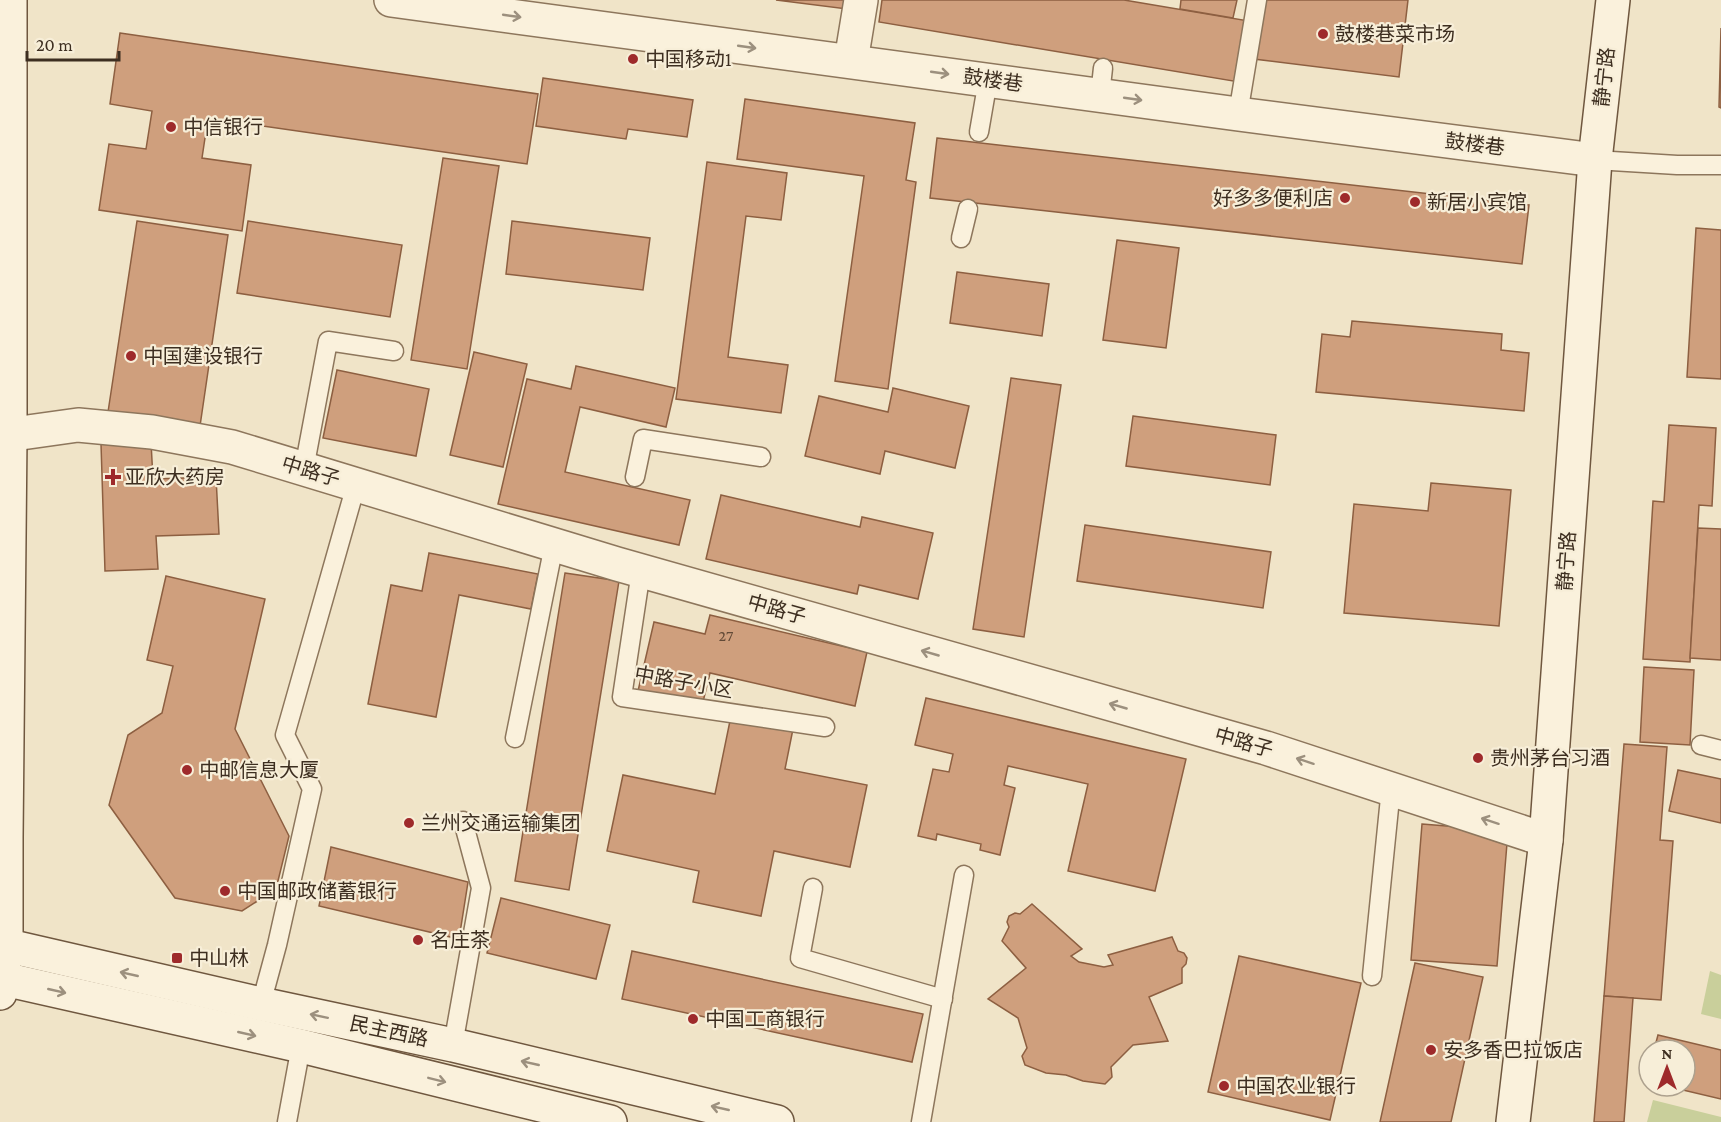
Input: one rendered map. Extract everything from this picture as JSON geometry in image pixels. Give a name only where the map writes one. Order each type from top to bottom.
[{"type":"street","points":[[1,983],[6,838],[5,436],[10,0]]},
{"type":"street","name":"鼓楼巷","points":[[391,0],[474,5],[987,80],[1102,82],[1238,114],[1595,160]]},
{"type":"street","points":[[851,61],[861,0]]},
{"type":"street","name":"静宁路","points":[[1513,1122],[1546,840],[1595,160],[1612,0]]},
{"type":"street","name":"中路子","points":[[5,436],[78,425],[152,432],[232,447],[554,545],[626,559],[1266,748],[1546,840]]},
{"type":"street","name":"民主西路","points":[[3,945],[453,1045],[777,1122]]},
{"type":"street","name":"民主西路","points":[[1,983],[301,1046],[610,1122]]},
{"type":"lane","points":[[1238,114],[1257,0]]},
{"type":"lane","points":[[979,132],[987,80]]},
{"type":"lane","points":[[1595,160],[1721,165]]},
{"type":"lane","points":[[961,238],[968,209]]},
{"type":"lane","points":[[304,469],[328,341],[394,351]]},
{"type":"lane","points":[[635,477],[642,439],[760,457]]},
{"type":"lane","points":[[261,1004],[277,945],[312,789],[285,735],[356,485]]},
{"type":"lane","points":[[515,738],[554,545]]},
{"type":"lane","name":"中路子小区","points":[[626,559],[622,697],[825,727]]},
{"type":"lane","points":[[1701,746],[1721,750]]},
{"type":"lane","points":[[1372,976],[1391,789]]},
{"type":"lane","points":[[453,1045],[480,888],[463,821]]},
{"type":"lane","points":[[921,1122],[964,874]]},
{"type":"lane","points":[[813,888],[800,958],[943,999]]},
{"type":"lane","points":[[287,1122],[301,1046]]},
{"type":"green space","points":[[1710,971],[1721,975],[1721,1019],[1701,1014]]},
{"type":"green space","points":[[1653,1100],[1721,1117],[1721,1122],[1647,1122]]},
{"type":"building","points":[[776,0],[848,0],[847,9]]},
{"type":"building","points":[[882,0],[1124,0],[1249,21],[1239,82],[879,22]]},
{"type":"building","points":[[1181,0],[1237,0],[1233,18],[1180,9]]},
{"type":"building","points":[[1261,0],[1408,0],[1399,77],[1254,59]]},
{"type":"building","points":[[1721,28],[1721,108],[1719,107]]},
{"type":"building","points":[[120,33],[538,94],[527,164],[208,118],[202,158],[251,165],[242,231],[99,210],[109,144],[146,149],[152,111],[110,104]]},
{"type":"building","points":[[543,78],[693,100],[687,137],[628,129],[626,139],[536,126]]},
{"type":"building","points":[[745,99],[915,123],[906,180],[916,182],[888,389],[835,381],[864,176],[737,159]]},
{"type":"building","points":[[937,138],[1529,205],[1522,264],[930,198]]},
{"type":"building","points":[[443,158],[499,166],[467,369],[411,360]]},
{"type":"building","points":[[707,162],[787,173],[781,220],[746,216],[728,357],[788,365],[781,413],[676,399]]},
{"type":"building","points":[[137,221],[228,235],[200,426],[108,412]]},
{"type":"building","points":[[248,221],[402,245],[390,317],[237,293]]},
{"type":"building","points":[[512,221],[650,238],[643,290],[506,274]]},
{"type":"building","points":[[1696,228],[1721,230],[1721,379],[1687,377]]},
{"type":"building","points":[[1117,240],[1179,248],[1166,348],[1103,340]]},
{"type":"building","points":[[957,272],[1049,284],[1042,336],[950,323]]},
{"type":"building","points":[[1352,321],[1502,334],[1501,350],[1529,353],[1524,411],[1316,392],[1322,334],[1350,337]]},
{"type":"building","points":[[474,352],[527,364],[503,467],[450,455]]},
{"type":"building","points":[[576,366],[675,388],[666,427],[580,407],[565,472],[690,500],[679,545],[498,504],[527,379],[571,389]]},
{"type":"building","points":[[337,370],[429,389],[416,456],[323,438]]},
{"type":"building","points":[[1011,378],[1061,385],[1024,637],[973,629]]},
{"type":"building","points":[[893,388],[969,406],[955,468],[885,451],[880,474],[805,456],[819,396],[888,412]]},
{"type":"building","points":[[1133,416],[1276,435],[1270,485],[1126,466]]},
{"type":"building","points":[[1669,425],[1716,428],[1712,506],[1699,505],[1690,662],[1643,659],[1653,501],[1664,502]]},
{"type":"building","points":[[151,442],[153,479],[216,477],[219,534],[156,536],[158,569],[105,571],[101,444]]},
{"type":"building","points":[[1431,483],[1511,490],[1499,626],[1344,613],[1354,504],[1428,511]]},
{"type":"building","points":[[721,495],[860,527],[862,517],[933,533],[918,599],[859,585],[857,594],[706,559]]},
{"type":"building","points":[[1085,525],[1271,552],[1263,608],[1077,581]]},
{"type":"building","points":[[1698,528],[1721,529],[1721,660],[1690,658]]},
{"type":"building","points":[[429,553],[538,574],[531,609],[459,595],[436,717],[368,704],[391,585],[422,591]]},
{"type":"building","points":[[565,573],[619,581],[569,890],[515,881]]},
{"type":"building","name":"中邮信息大厦","points":[[166,576],[265,599],[235,729],[289,836],[276,889],[242,911],[175,898],[109,805],[128,735],[162,713],[173,666],[147,660]]},
{"type":"building","points":[[710,615],[867,652],[855,706],[710,673],[702,706],[638,691],[654,622],[705,634]]},
{"type":"building","points":[[1644,667],[1694,670],[1690,745],[1640,742]]},
{"type":"building","points":[[926,698],[1186,759],[1155,891],[1068,871],[1088,784],[1008,766],[1004,785],[1015,788],[1000,855],[980,850],[981,844],[937,834],[936,840],[918,836],[933,769],[949,772],[953,754],[915,745]]},
{"type":"building","points":[[731,716],[793,729],[785,769],[867,785],[850,867],[774,851],[761,916],[693,902],[699,871],[607,851],[623,775],[715,794]]},
{"type":"building","points":[[1624,744],[1667,747],[1660,840],[1673,841],[1661,1000],[1604,996]]},
{"type":"building","points":[[1678,770],[1721,779],[1721,823],[1669,811]]},
{"type":"building","points":[[1422,824],[1508,831],[1497,966],[1411,960]]},
{"type":"building","points":[[331,847],[468,882],[459,939],[319,906]]},
{"type":"building","points":[[501,898],[610,925],[596,979],[487,953]]},
{"type":"building","points":[[1032,904],[1082,949],[1071,956],[1079,962],[1104,967],[1113,965],[1108,955],[1172,937],[1178,951],[1184,953],[1187,958],[1182,968],[1182,983],[1149,997],[1168,1041],[1133,1045],[1111,1067],[1112,1077],[1105,1084],[1046,1073],[1025,1065],[1022,1056],[1027,1048],[1018,1018],[988,999],[1026,968],[1002,941],[1009,927],[1007,922],[1009,916],[1015,913],[1020,914]]},
{"type":"building","points":[[632,951],[923,1014],[912,1062],[622,999]]},
{"type":"building","points":[[1239,956],[1361,983],[1330,1120],[1208,1092]]},
{"type":"building","name":"安多香巴拉饭店","points":[[1415,963],[1483,977],[1451,1122],[1380,1122]]},
{"type":"building","points":[[1604,996],[1633,998],[1624,1122],[1594,1122]]},
{"type":"building","points":[[1697,1044],[1721,1050],[1721,1099],[1697,1093]]},
{"type":"place","name":"鼓楼巷菜市场","points":[[1323,34]]},
{"type":"place","name":"中国移动1","points":[[633,59]]},
{"type":"place","name":"中信银行","points":[[171,127]]},
{"type":"place","name":"好多多便利店","points":[[1345,198]]},
{"type":"place","name":"新居小宾馆","points":[[1415,202]]},
{"type":"place","name":"中国建设银行","points":[[131,356]]},
{"type":"place","name":"亚欣大药房","points":[[113,477]]},
{"type":"place","name":"贵州茅台习酒","points":[[1478,758]]},
{"type":"place","name":"中邮信息大厦","points":[[187,770]]},
{"type":"place","name":"兰州交通运输集团","points":[[409,823]]},
{"type":"place","name":"中国邮政储蓄银行","points":[[225,891]]},
{"type":"place","name":"名庄茶","points":[[418,940]]},
{"type":"place","name":"中山林","points":[[177,958]]},
{"type":"place","name":"中国工商银行","points":[[693,1019]]},
{"type":"place","name":"安多香巴拉饭店","points":[[1431,1050]]},
{"type":"place","name":"中国农业银行","points":[[1224,1086]]}]
